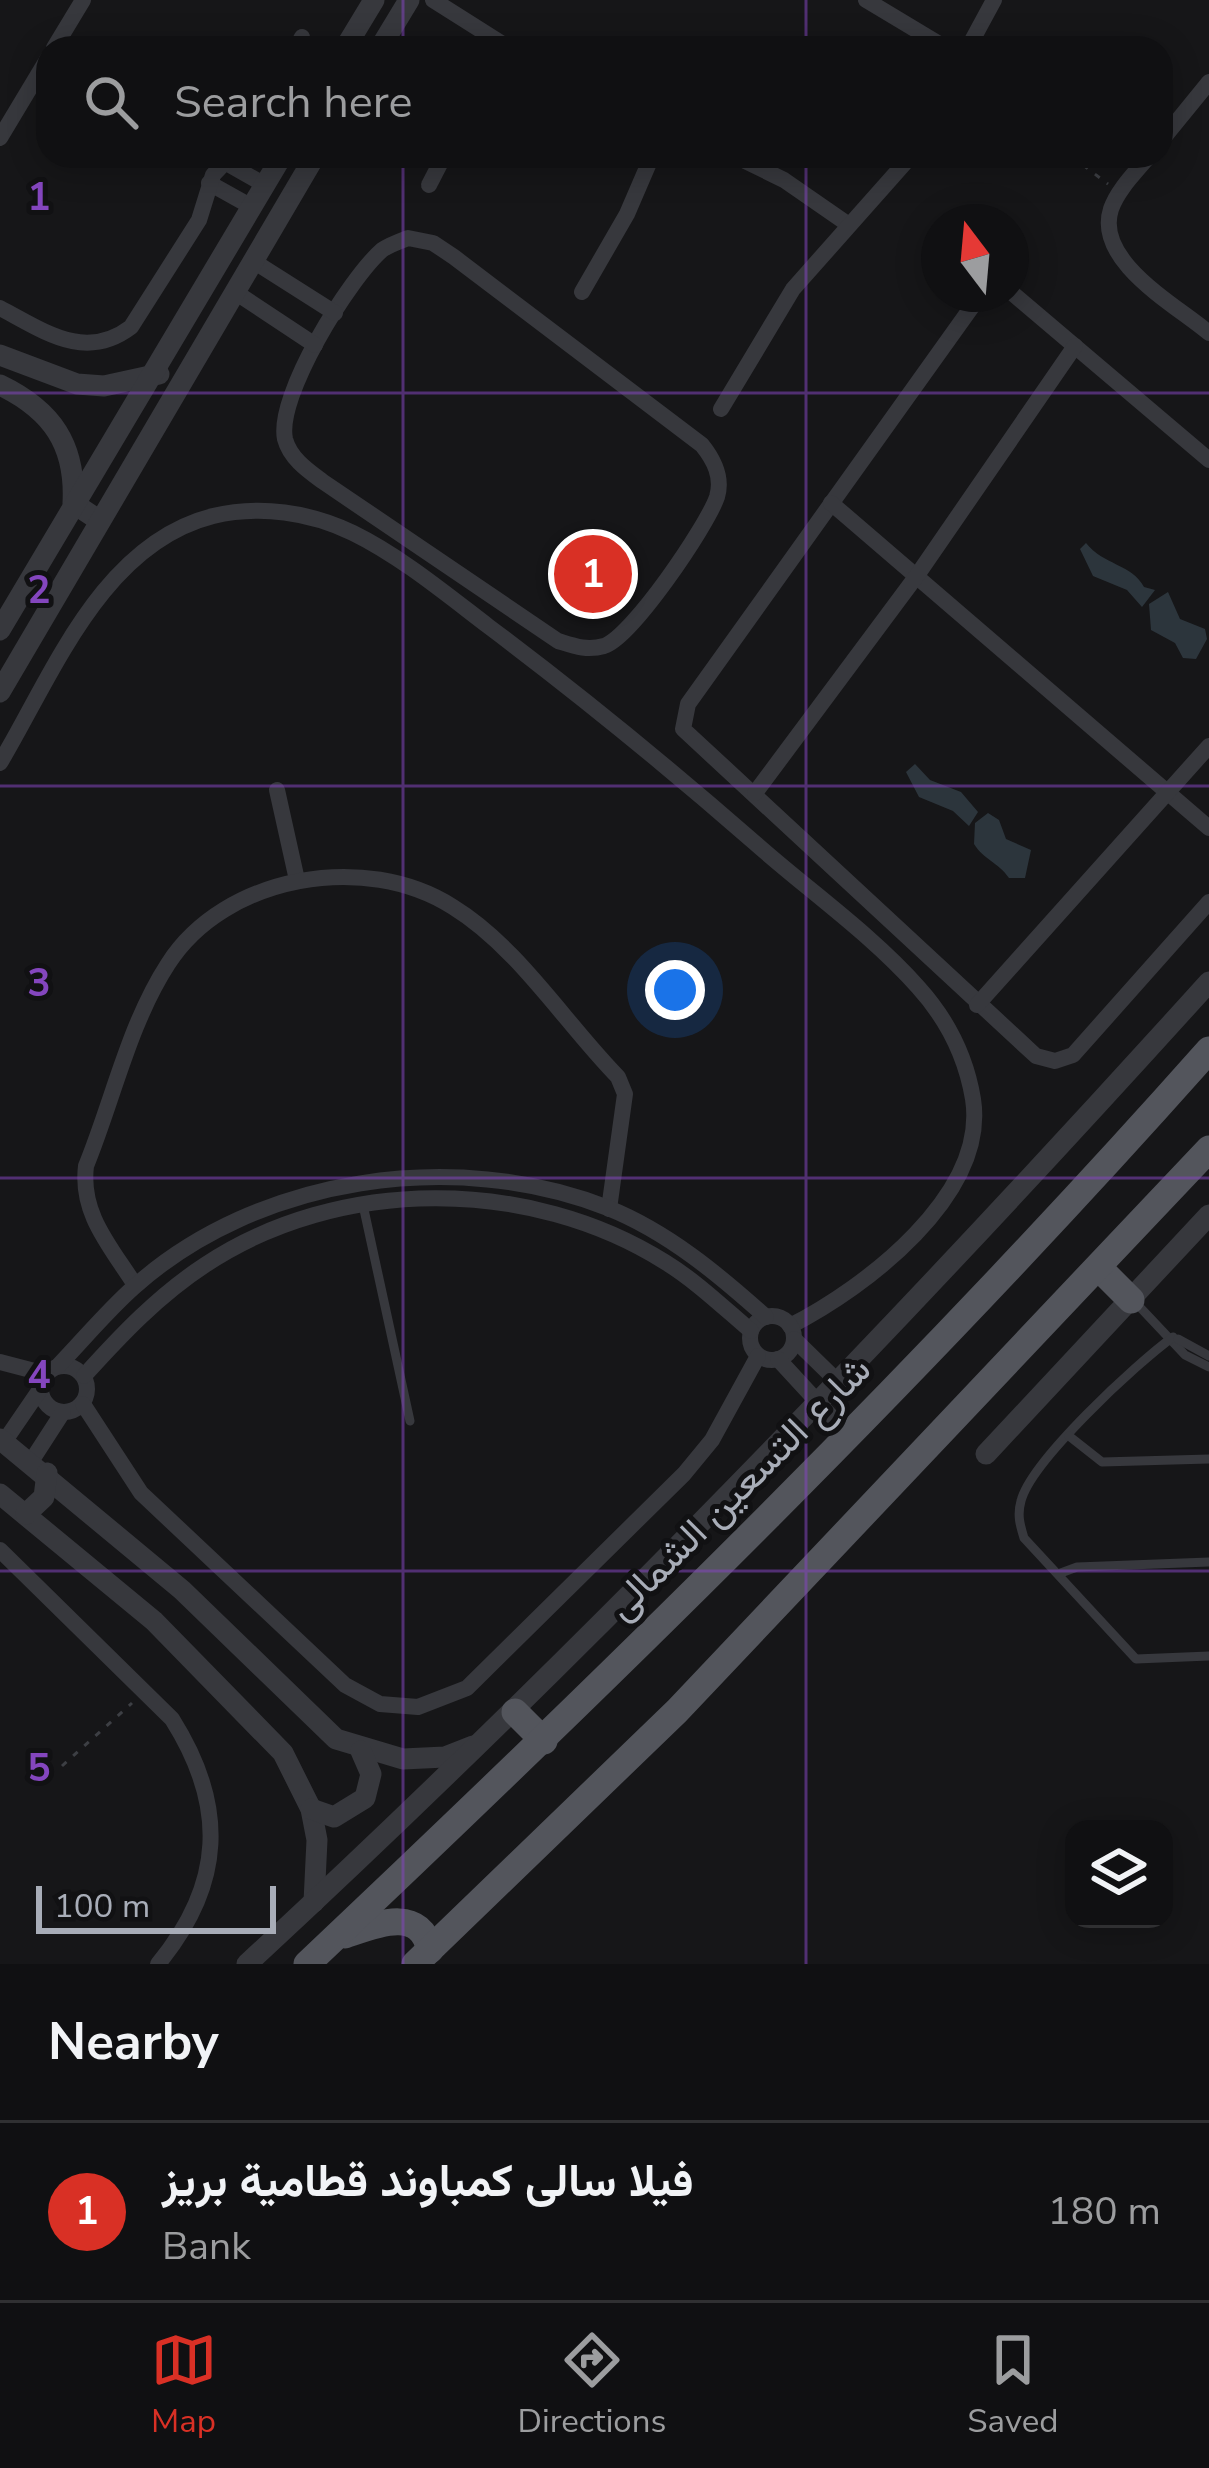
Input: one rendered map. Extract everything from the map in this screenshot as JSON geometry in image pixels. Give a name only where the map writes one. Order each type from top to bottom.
[{"type":"main road","name":"شارع التسعين الشمالى","points":[[307,1964],[544,1741],[848,1435],[1209,1050]]},
{"type":"main road","points":[[422,1957],[677,1712],[1209,1149]]},
{"type":"main road","points":[[1100,1269],[1131,1300]]},
{"type":"main road","points":[[514,1712],[544,1741]]},
{"type":"main road","points":[[334,1939],[383,1923],[408,1922],[420,1928],[422,1957]]},
{"type":"street","points":[[61,36],[83,0]]},
{"type":"street","points":[[352,36],[374,0]]},
{"type":"street","points":[[387,36],[409,0]]},
{"type":"street","points":[[434,0],[489,36]]},
{"type":"street","points":[[866,0],[926,36]]},
{"type":"street","points":[[974,36],[994,0]]},
{"type":"street","points":[[0,138],[36,78]]},
{"type":"street","points":[[1173,126],[1209,82]]},
{"type":"street","points":[[0,308],[75,344],[119,337],[131,328],[200,220],[208,183],[220,168]]},
{"type":"street","points":[[240,168],[265,185]]},
{"type":"street","points":[[0,630],[275,168]]},
{"type":"street","points":[[0,692],[308,168]]},
{"type":"street","points":[[429,185],[438,168]]},
{"type":"street","points":[[582,292],[627,214],[647,168]]},
{"type":"street","points":[[760,168],[849,225]]},
{"type":"street","points":[[721,409],[768,324],[900,168]]},
{"type":"street","points":[[1139,168],[1119,193],[1108,220],[1114,248],[1208,330]]},
{"type":"street","points":[[208,183],[252,207]]},
{"type":"street","points":[[408,238],[433,243],[702,445],[716,464],[718,493],[705,520],[628,629],[608,645],[584,649],[559,640],[298,463],[286,443],[284,414],[315,345],[383,249],[408,238]]},
{"type":"street","points":[[253,261],[335,313]]},
{"type":"street","points":[[236,292],[315,345]]},
{"type":"street","points":[[1029,307],[1209,460]]},
{"type":"street","points":[[968,312],[682,716],[683,729],[1036,1056],[1055,1061],[1073,1055],[1209,902]]},
{"type":"street","points":[[755,793],[918,574],[1075,346]]},
{"type":"street","points":[[0,356],[77,385],[104,386],[155,371],[180,386]]},
{"type":"street","points":[[0,385],[34,403],[54,422],[68,447],[74,503],[100,521]]},
{"type":"street","points":[[831,503],[1209,828]]},
{"type":"street","points":[[0,763],[107,586],[139,553],[212,517],[256,510],[303,514],[356,534],[462,606],[620,726],[854,930],[917,986],[956,1038],[974,1103],[968,1160],[949,1193],[883,1265],[792,1332]]},
{"type":"street","points":[[977,1005],[1209,746]]},
{"type":"street","points":[[277,790],[297,880]]},
{"type":"street","points":[[135,1285],[89,1213],[83,1190],[86,1166],[144,1005],[170,960],[204,922],[263,890],[297,880],[344,877],[399,883],[453,906],[497,944],[618,1077],[626,1094],[609,1209]]},
{"type":"street","points":[[247,1964],[514,1712],[1017,1194],[1209,982]]},
{"type":"street","points":[[484,1742],[445,1756],[403,1760],[361,1751],[313,1722],[182,1590],[2,1440],[48,1376],[135,1285],[194,1245],[268,1207],[361,1182],[454,1177],[549,1191],[609,1209],[666,1238],[766,1317],[779,1317],[836,1381]]},
{"type":"street","points":[[82,1404],[141,1493],[345,1685],[380,1704],[418,1707],[467,1688],[684,1474],[712,1440],[758,1356],[751,1331],[666,1263],[603,1229],[520,1204],[445,1197],[363,1204],[250,1238],[155,1302],[84,1376]]},
{"type":"street","points":[[986,1454],[1209,1215]]},
{"type":"street","points":[[751,1331],[766,1317]]},
{"type":"street","points":[[758,1356],[778,1359],[790,1352],[792,1332]]},
{"type":"street","points":[[778,1359],[848,1435]]},
{"type":"street","points":[[0,1362],[48,1376],[73,1367],[84,1376],[88,1390],[82,1404],[63,1412],[49,1407],[48,1376]]},
{"type":"street","points":[[26,1514],[44,1497],[39,1467],[63,1412]]},
{"type":"street","points":[[0,1494],[154,1621],[284,1753],[311,1809],[318,1856],[314,1902]]},
{"type":"street","points":[[0,1550],[145,1690],[193,1752],[212,1827],[198,1903],[158,1964]]},
{"type":"street","points":[[311,1809],[334,1816],[365,1798],[371,1774],[361,1751]]},
{"type":"lane","points":[[363,1204],[410,1421]]},
{"type":"lane","points":[[1131,1300],[1173,1336],[1209,1356]]},
{"type":"lane","points":[[1173,1336],[1185,1355],[1209,1367]]},
{"type":"lane","points":[[1173,1336],[1145,1357],[1030,1482],[1018,1520],[1024,1538],[1136,1659],[1209,1656]]},
{"type":"lane","points":[[1069,1436],[1102,1462],[1209,1459]]},
{"type":"lane","points":[[1058,1574],[1077,1567],[1209,1562]]},
{"type":"path","points":[[1087,168],[1119,193]]},
{"type":"path","points":[[62,1766],[145,1690]]},
{"type":"shaded area","points":[[1086,543],[1144,587],[1155,590],[1142,607],[1127,590],[1093,576],[1080,549]]},
{"type":"shaded area","points":[[1168,592],[1180,619],[1205,629],[1207,639],[1196,659],[1183,658],[1175,643],[1151,630],[1149,604]]},
{"type":"shaded area","points":[[915,764],[930,780],[961,792],[978,812],[969,826],[953,811],[919,797],[906,772]]},
{"type":"shaded area","points":[[988,813],[999,820],[1006,839],[1031,850],[1025,878],[1009,878],[974,844],[975,823]]},
{"type":"place","name":"فيلا سالى كمباوند قطامية بريز","points":[[593,574]]}]
